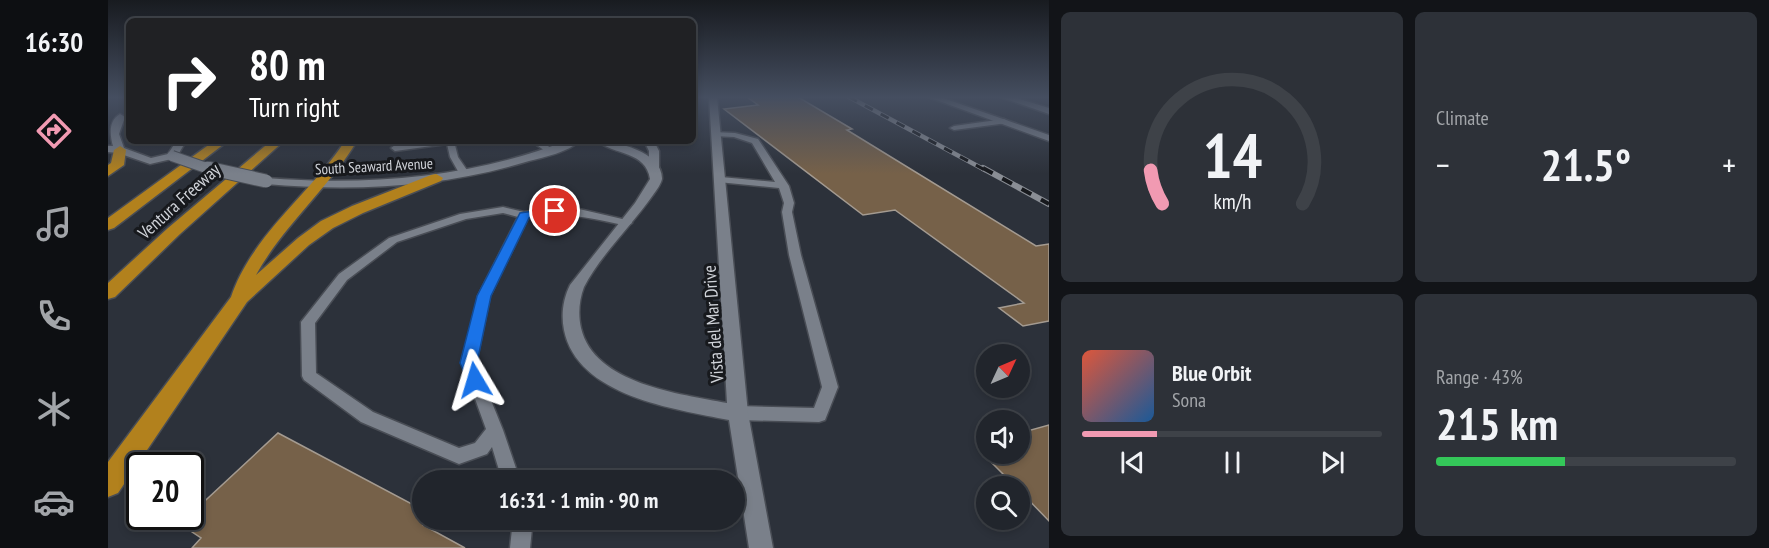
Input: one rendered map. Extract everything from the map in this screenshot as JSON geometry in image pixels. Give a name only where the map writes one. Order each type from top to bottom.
[{"type":"highway","name":"Ventura Freeway","points":[[108,225],[218,144]]},
{"type":"highway","name":"Ventura Freeway","points":[[108,293],[174,231],[275,144]]},
{"type":"highway","points":[[108,484],[240,298],[248,273],[295,210],[337,163],[349,144]]},
{"type":"highway","points":[[108,172],[117,165],[114,150]]},
{"type":"highway","points":[[240,298],[264,281],[285,256],[315,233],[347,214],[436,178]]},
{"type":"street","points":[[122,123],[114,134],[114,150],[150,161],[172,156],[178,144]]},
{"type":"street","name":"Vista del Mar Drive","points":[[716,123],[738,413],[760,548]]},
{"type":"street","points":[[1008,123],[1049,138]]},
{"type":"street","name":"South Seaward Avenue","points":[[172,156],[221,173],[279,183],[318,185],[436,178],[464,174],[551,151],[568,144]]},
{"type":"street","points":[[609,144],[643,158],[655,169]]},
{"type":"street","points":[[651,144],[654,151],[654,185],[627,224],[577,287],[571,312],[571,327],[575,342],[599,370],[619,382],[648,394],[738,413]]},
{"type":"lane","points":[[954,128],[993,123]]},
{"type":"lane","points":[[717,135],[735,135],[755,141],[784,186],[789,203],[787,212],[795,255],[830,387],[819,416],[738,413]]},
{"type":"lane","points":[[395,148],[426,144]]},
{"type":"lane","points":[[451,144],[454,157],[464,174]]},
{"type":"lane","points":[[540,144],[551,151]]},
{"type":"lane","points":[[721,180],[784,186]]},
{"type":"lane","points":[[495,430],[481,449],[459,456],[367,417],[309,376],[308,321],[343,277],[393,240],[464,216],[502,210],[524,215],[555,211],[579,212],[627,224]]},
{"type":"lane","points":[[508,470],[469,363],[484,296],[524,215]]},
{"type":"lane","points":[[520,548],[522,530]]},
{"type":"building","points":[[742,123],[841,123],[852,129],[847,130],[1036,246],[1049,244],[1049,321],[1023,326],[999,308],[1024,303],[895,210],[863,215]]},
{"type":"building","points":[[1049,425],[1049,521],[1030,501],[1030,476],[1005,476],[993,464],[1030,464],[1030,430]]},
{"type":"building","points":[[278,433],[412,504],[412,530],[432,530],[465,548],[192,548],[201,538],[189,530],[204,530],[204,502]]},
{"type":"railway","points":[[897,123],[985,170]]},
{"type":"railway","points":[[983,168],[1049,204]]},
{"type":"route","points":[[475,380],[469,363],[484,296],[524,215],[555,211]]}]
